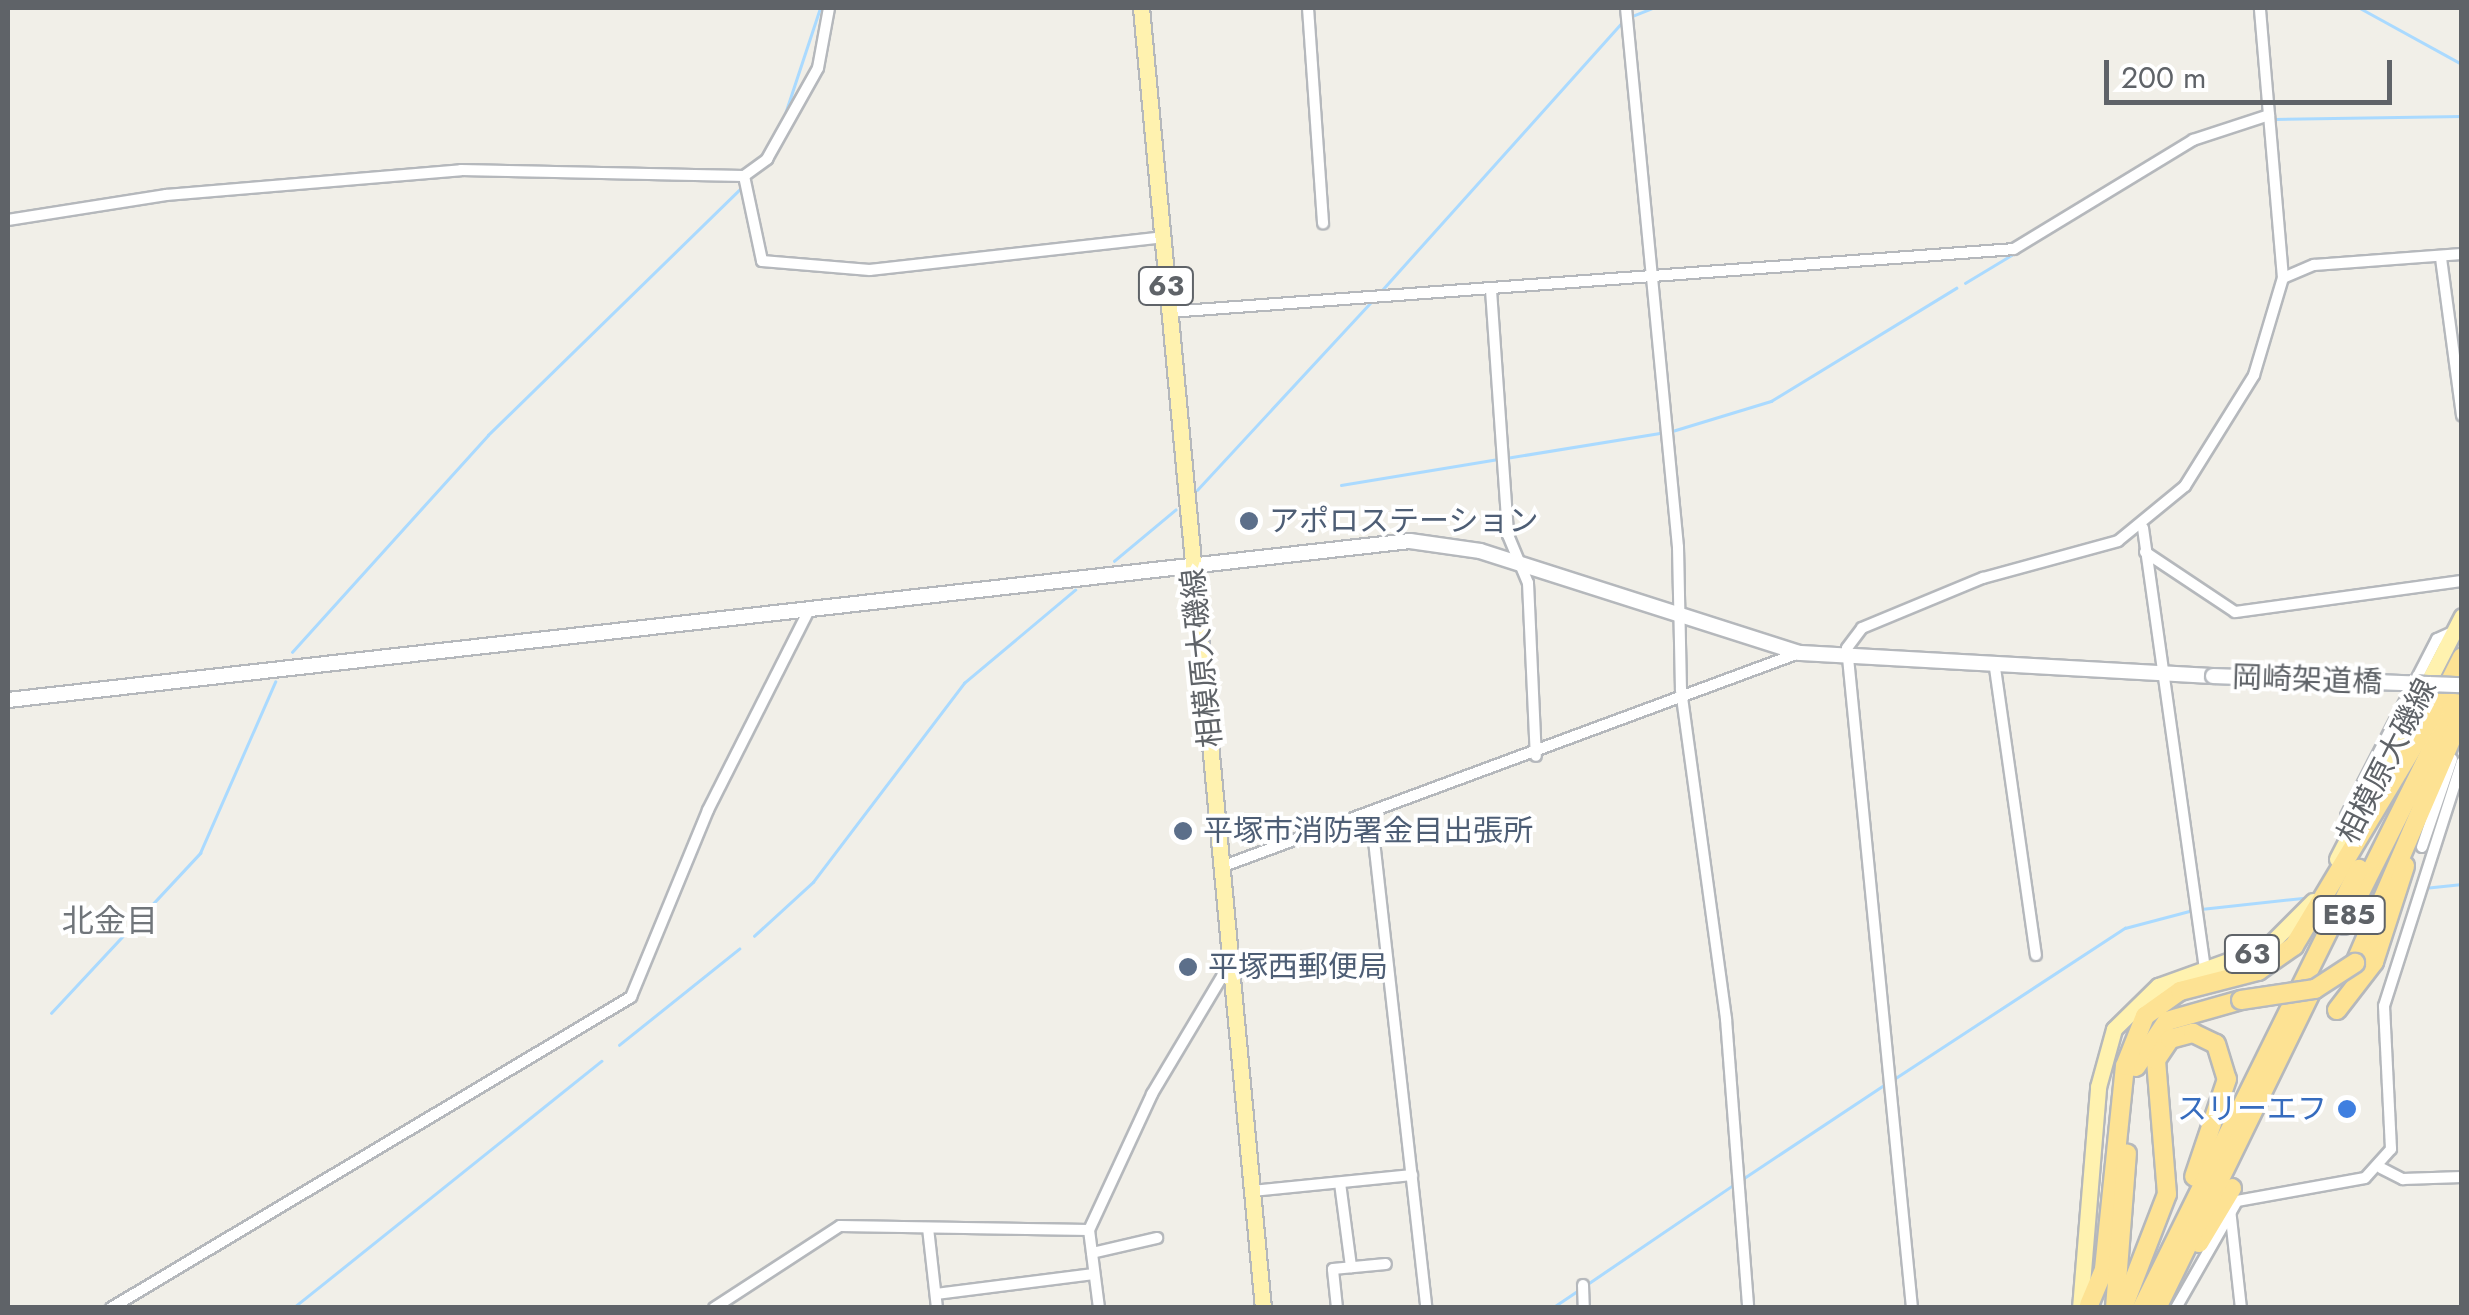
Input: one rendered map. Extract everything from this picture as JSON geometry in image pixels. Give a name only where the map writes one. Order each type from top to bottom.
[{"type":"highway","name":"E85","points":[[2142,1308],[2462,657]]},
{"type":"highway","name":"E85","points":[[2158,1308],[2462,687]]},
{"type":"highway","points":[[2087,1307],[2104,1268],[2126,1066],[2145,1016],[2180,991],[2258,971],[2294,946],[2434,712]]},
{"type":"highway","points":[[2115,1308],[2142,1050],[2178,1015],[2241,1000],[2315,990],[2355,963],[2462,714]]},
{"type":"highway","points":[[2337,1010],[2388,934],[2412,831]]},
{"type":"highway","points":[[2123,1308],[2168,1194],[2156,1060],[2170,1039],[2193,1032],[2221,1053],[2223,1101],[2142,1308]]},
{"type":"highway","points":[[2158,1308],[2232,1188]]},
{"type":"main road","name":"相模原大磯線","points":[[1141,8],[1263,1308]]},
{"type":"main road","name":"相模原大磯線","points":[[2087,1307],[2086,1266],[2106,1049],[2142,996],[2267,946],[2298,921],[2350,835],[2462,616]]},
{"type":"street","points":[[8,220],[182,194],[462,170],[744,176],[767,159],[818,68],[829,8]]},
{"type":"street","points":[[1308,8],[1323,224]]},
{"type":"street","points":[[1626,8],[1652,276],[1682,702],[1726,1019],[1748,1308]]},
{"type":"street","points":[[1912,1308],[1846,659],[1862,628],[2143,528],[2185,486],[2254,375],[2283,278],[2260,8]]},
{"type":"street","points":[[1169,312],[2014,250],[2193,140],[2269,115]]},
{"type":"street","points":[[744,176],[762,262],[870,270],[1162,237]]},
{"type":"street","points":[[2283,278],[2314,265],[2462,254]]},
{"type":"street","points":[[2440,258],[2462,416]]},
{"type":"street","points":[[1491,290],[1508,535],[1528,584],[1536,756]]},
{"type":"street","points":[[2143,528],[2205,969]]},
{"type":"street","name":"岡崎架道橋","points":[[8,700],[1410,541],[1519,564],[1679,619],[1799,654],[1995,668],[2462,687]]},
{"type":"street","points":[[2145,552],[2235,612],[2462,581]]},
{"type":"street","points":[[112,1308],[631,997],[708,810],[810,608]]},
{"type":"street","points":[[1222,867],[1536,756],[1799,654]]},
{"type":"street","points":[[1995,668],[2036,954]]},
{"type":"street","points":[[2419,883],[2424,830],[2462,737]]},
{"type":"street","points":[[2381,1168],[2392,1134],[2384,1006],[2419,883],[2462,762]]},
{"type":"street","points":[[1371,814],[1426,1308]]},
{"type":"street","points":[[1099,1308],[1088,1230],[1152,1094],[1230,963]]},
{"type":"street","points":[[2176,1308],[2230,1208],[2381,1168],[2403,1179],[2462,1177]]},
{"type":"street","points":[[1252,1191],[1412,1176]]},
{"type":"street","points":[[1340,1183],[1351,1267]]},
{"type":"street","points":[[2230,1208],[2242,1308]]},
{"type":"street","points":[[714,1308],[822,1232],[928,1228],[1088,1230]]},
{"type":"street","points":[[928,1228],[937,1308]]},
{"type":"street","points":[[1092,1253],[1157,1238]]},
{"type":"street","points":[[1337,1308],[1333,1268],[1386,1264]]},
{"type":"street","points":[[936,1294],[1094,1274]]},
{"type":"street","points":[[1583,1288],[1584,1308]]},
{"type":"waterway","points":[[783,120],[820,8]]},
{"type":"waterway","points":[[1630,17],[1652,8]]},
{"type":"waterway","points":[[2360,8],[2462,64]]},
{"type":"waterway","points":[[1382,290],[1623,21]]},
{"type":"waterway","points":[[2275,119],[2462,116]]},
{"type":"waterway","points":[[762,156],[777,132]]},
{"type":"waterway","points":[[292,652],[488,435],[743,186]]},
{"type":"waterway","points":[[1965,283],[2015,253]]},
{"type":"waterway","points":[[1669,432],[1771,401],[1956,288]]},
{"type":"waterway","points":[[1197,490],[1373,300]]},
{"type":"waterway","points":[[1506,458],[1661,433]]},
{"type":"waterway","points":[[1341,485],[1498,459]]},
{"type":"waterway","points":[[1114,561],[1175,510]]},
{"type":"waterway","points":[[754,936],[813,882],[964,683],[1075,590]]},
{"type":"waterway","points":[[51,1013],[200,853],[275,682]]},
{"type":"waterway","points":[[2424,888],[2462,884]]},
{"type":"waterway","points":[[2201,909],[2302,898]]},
{"type":"waterway","points":[[1894,1079],[2125,928],[2193,910]]},
{"type":"waterway","points":[[619,1045],[739,949]]},
{"type":"waterway","points":[[293,1308],[601,1061]]},
{"type":"waterway","points":[[1744,1178],[1887,1083]]},
{"type":"waterway","points":[[1586,1285],[1733,1185]]},
{"type":"waterway","points":[[1552,1308],[1580,1289]]},
{"type":"place","name":"アポロステーション","points":[[1249,521]]},
{"type":"place","name":"平塚市消防署金目出張所","points":[[1183,831]]},
{"type":"place","name":"平塚西郵便局","points":[[1188,967]]},
{"type":"place","name":"スリーエフ","points":[[2347,1109]]},
{"type":"district","name":"北金目","points":[[110,921]]}]
